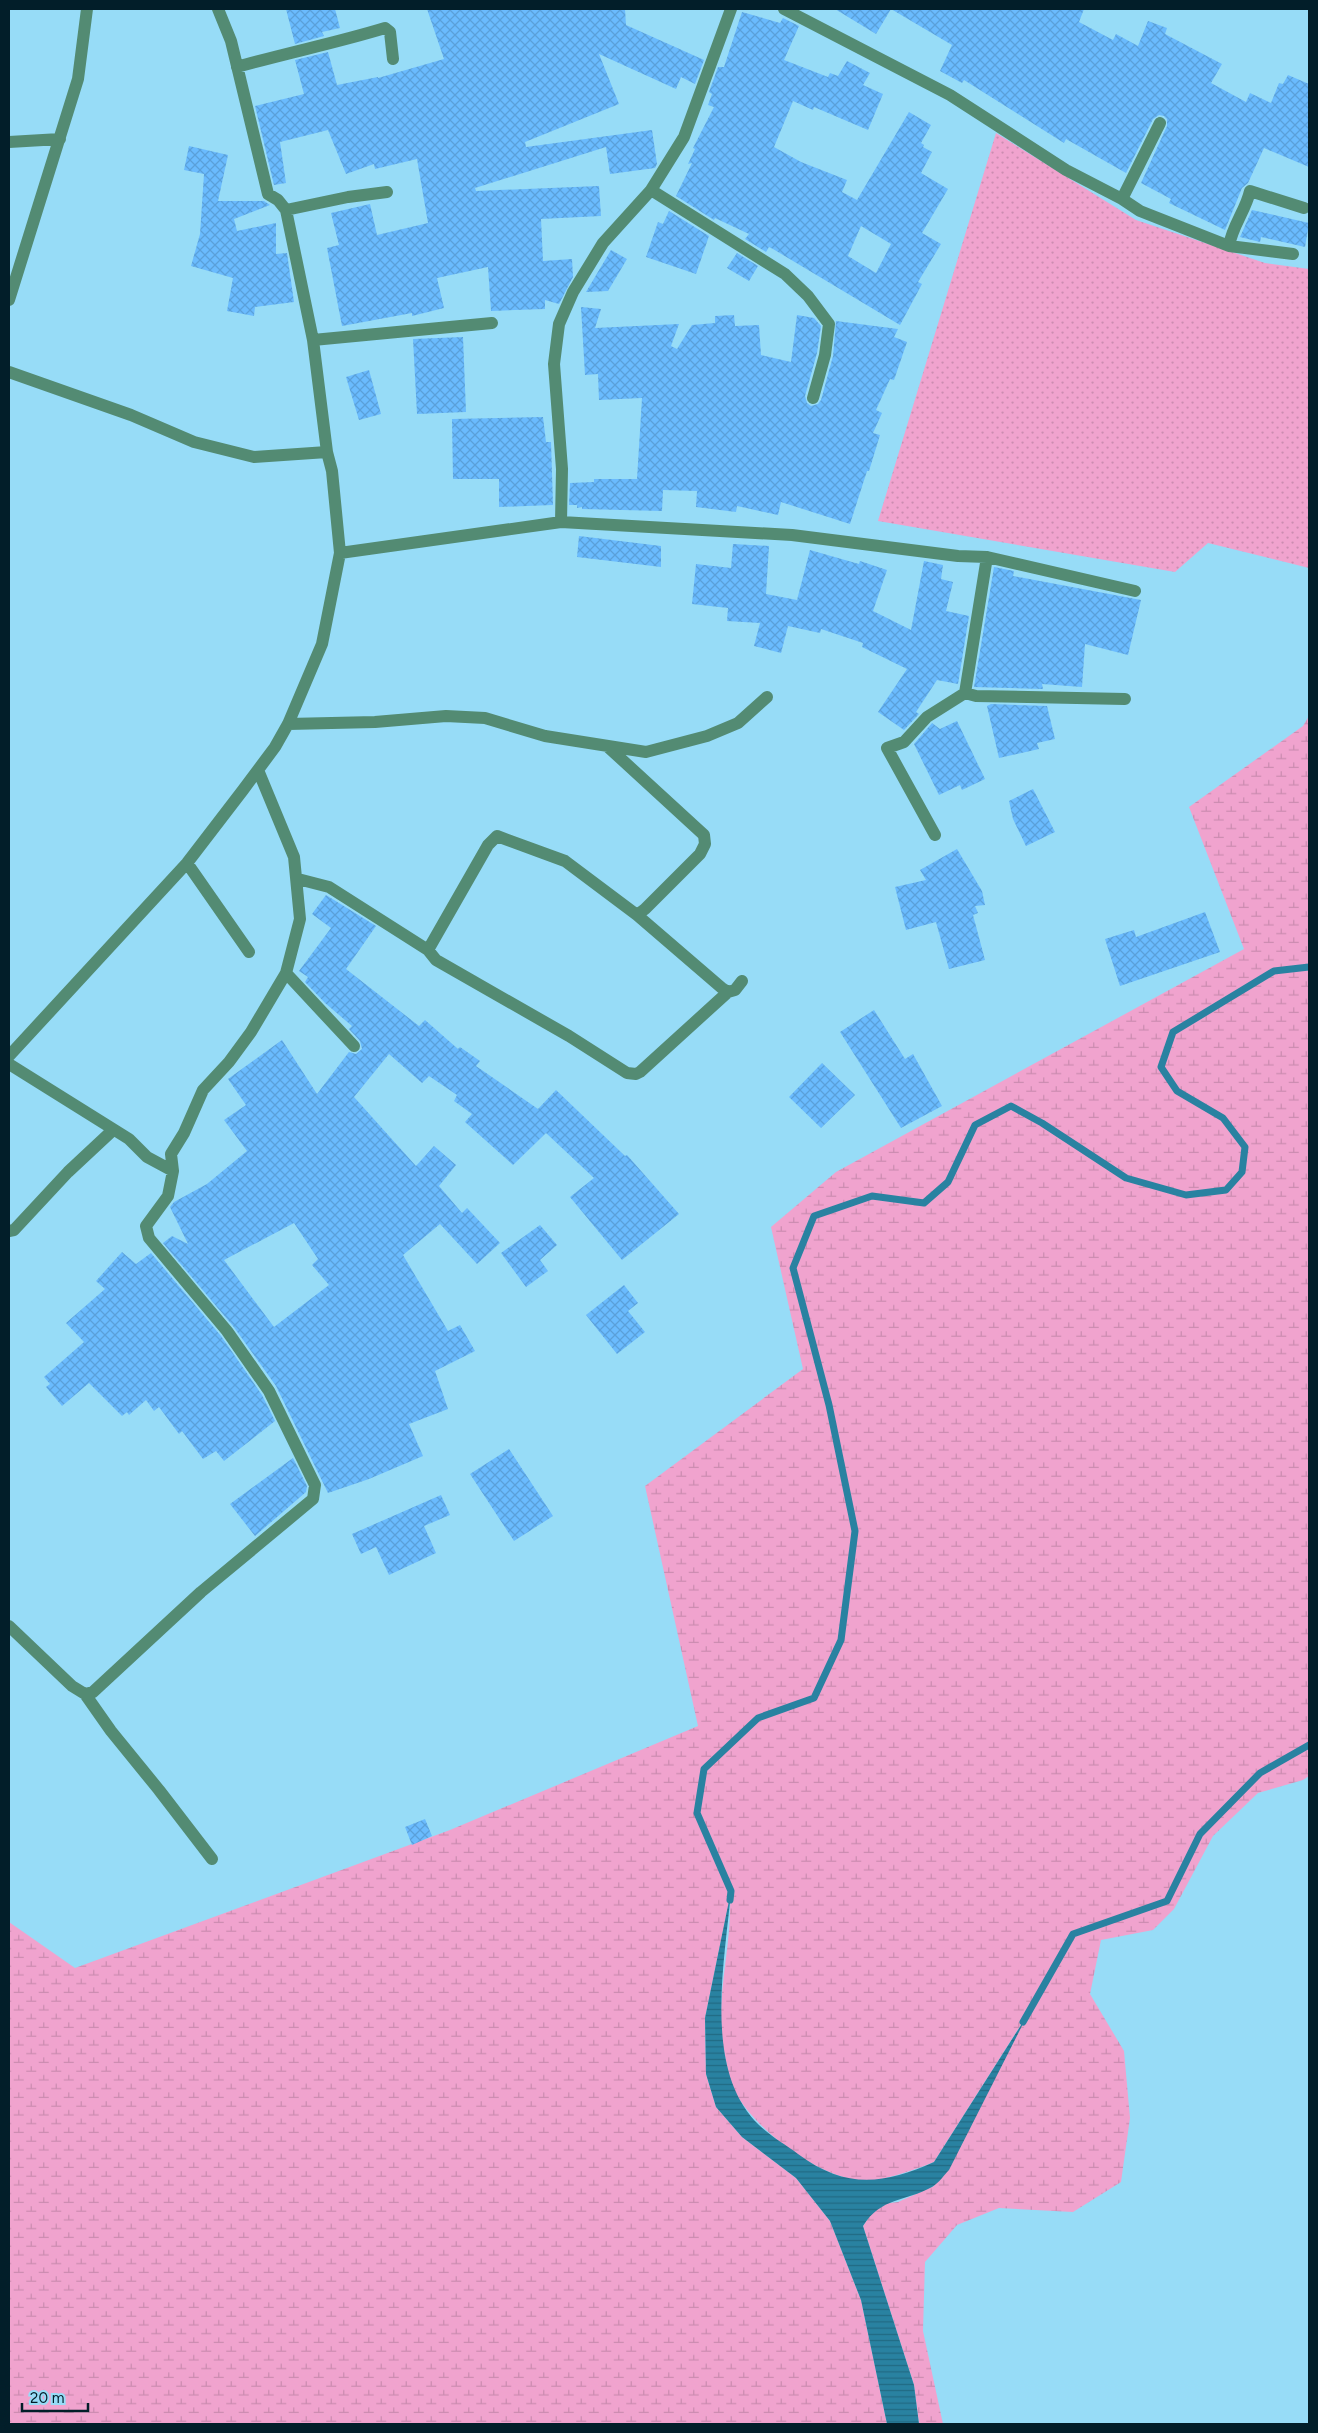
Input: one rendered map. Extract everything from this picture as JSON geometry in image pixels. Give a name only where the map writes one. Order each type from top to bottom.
[{"type":"street","points":[[9,300],[78,79],[87,9]]},
{"type":"street","points":[[172,1171],[147,1157],[129,1139],[9,1063],[187,864],[258,770],[288,724],[322,644],[340,553],[332,471],[327,452],[313,340],[286,210],[278,200],[268,194],[231,41],[218,9]]},
{"type":"street","points":[[562,522],[561,460],[554,364],[559,324],[573,292],[603,243],[651,190],[684,136],[732,9]]},
{"type":"street","points":[[784,9],[950,95],[1066,170],[1122,199],[1140,211],[1229,246],[1293,254]]},
{"type":"street","points":[[237,67],[293,51],[340,42],[385,28],[390,32],[393,59]]},
{"type":"street","points":[[1122,199],[1160,123]]},
{"type":"street","points":[[9,142],[60,139]]},
{"type":"street","points":[[651,190],[785,274],[808,296],[829,324],[825,355],[813,398]]},
{"type":"street","points":[[1229,246],[1230,235],[1248,201],[1250,191],[1304,208]]},
{"type":"street","points":[[286,210],[348,197],[387,192]]},
{"type":"street","points":[[313,340],[492,323]]},
{"type":"street","points":[[9,372],[130,416],[194,442],[254,456],[327,452]]},
{"type":"street","points":[[340,553],[562,522],[792,535],[958,556],[987,557],[1135,591]]},
{"type":"street","points":[[935,835],[887,748],[904,742],[928,717],[965,693],[987,557]]},
{"type":"street","points":[[965,693],[976,696],[1125,699]]},
{"type":"street","points":[[288,724],[375,722],[446,716],[485,718],[545,736],[646,752],[707,736],[738,723],[767,697]]},
{"type":"street","points":[[607,746],[704,835],[705,844],[700,854],[637,915]]},
{"type":"street","points":[[84,1694],[93,1692],[201,1592],[313,1499],[314,1485],[269,1390],[227,1331],[149,1238],[146,1226],[168,1196],[172,1171],[171,1154],[184,1133],[202,1090],[229,1062],[251,1032],[286,974],[300,919],[298,879],[294,857],[258,770]]},
{"type":"street","points":[[428,950],[488,845],[497,836],[565,861],[637,915],[728,992]]},
{"type":"street","points":[[187,864],[249,952]]},
{"type":"street","points":[[298,879],[329,887],[428,950],[436,960],[569,1036],[627,1073],[636,1074],[742,981]]},
{"type":"street","points":[[286,974],[354,1046]]},
{"type":"street","points":[[9,1231],[14,1230],[68,1172],[113,1130]]},
{"type":"street","points":[[9,1626],[72,1686],[84,1694],[111,1731],[160,1790],[212,1860]]},
{"type":"green space","points":[[996,133],[1136,220],[1265,263],[1309,269],[1309,568],[1208,543],[1175,572],[878,521]]},
{"type":"green space","points":[[1309,716],[1309,1776],[1303,1780],[1258,1793],[1213,1836],[1174,1909],[1153,1930],[1101,1940],[1090,1994],[1124,2051],[1130,2118],[1121,2182],[1073,2212],[999,2208],[957,2225],[925,2262],[923,2331],[943,2424],[919,2424],[914,2385],[863,2226],[871,2214],[883,2204],[898,2202],[934,2186],[1024,2020],[934,2162],[898,2175],[868,2181],[844,2177],[825,2170],[807,2161],[772,2136],[745,2107],[731,2083],[721,2032],[722,1994],[730,1916],[730,1897],[705,2018],[706,2074],[716,2107],[742,2137],[796,2178],[830,2221],[861,2300],[887,2424],[9,2424],[9,1922],[75,1968],[450,1830],[698,1726],[645,1486],[803,1369],[771,1227],[836,1172],[1244,949],[1189,807],[1303,726]]},
{"type":"water","points":[[731,1891],[722,1982],[721,2014],[724,2046],[730,2075],[741,2102],[759,2125],[798,2154],[832,2173],[864,2180],[881,2179],[915,2170],[934,2162],[1028,2014],[949,2170],[932,2187],[894,2201],[878,2210],[863,2226],[914,2385],[919,2424],[887,2424],[861,2300],[830,2221],[796,2178],[742,2137],[716,2107],[706,2074],[705,2018]]},
{"type":"building","points":[[286,9],[335,9],[340,28],[322,32],[324,36],[295,44]]},
{"type":"building","points":[[427,9],[625,9],[626,25],[704,60],[695,84],[681,77],[676,89],[599,54],[619,104],[525,142],[526,147],[652,130],[657,164],[655,168],[610,174],[606,147],[475,188],[476,191],[599,186],[601,216],[541,219],[543,261],[572,259],[573,277],[559,304],[545,300],[545,309],[491,311],[488,267],[437,278],[444,308],[412,316],[412,313],[342,326],[327,248],[339,245],[331,213],[370,204],[377,235],[428,223],[417,159],[375,169],[374,164],[346,174],[328,130],[280,142],[286,183],[274,185],[255,106],[304,94],[295,60],[328,52],[337,85],[378,78],[444,59]]},
{"type":"building","points":[[835,9],[891,9],[876,34]]},
{"type":"building","points":[[891,9],[1084,9],[1079,22],[1113,40],[1116,34],[1138,46],[1148,21],[1167,28],[1165,34],[1222,64],[1211,83],[1246,102],[1250,93],[1271,103],[1279,83],[1283,84],[1288,75],[1309,84],[1309,167],[1264,148],[1248,183],[1242,188],[1225,230],[1169,203],[1171,199],[1141,183],[1167,126],[1167,119],[1164,116],[1159,115],[1153,119],[1126,173],[1066,139],[1064,143],[964,80],[962,83],[940,71],[952,45]]},
{"type":"building","points":[[742,12],[780,23],[783,18],[799,26],[784,60],[828,77],[830,73],[838,76],[847,61],[870,73],[863,85],[883,94],[868,130],[814,107],[813,110],[793,101],[774,147],[801,162],[847,180],[842,192],[857,200],[909,112],[931,125],[921,143],[924,145],[923,147],[932,152],[921,173],[948,189],[922,233],[941,244],[918,282],[922,284],[900,325],[773,249],[769,247],[766,252],[745,239],[749,234],[715,218],[714,220],[676,196],[692,163],[688,164],[695,149],[693,148],[714,107],[708,105],[712,94],[709,92],[718,67],[724,67]],"holes":[[[861,226],[891,244],[876,273],[848,256]]]},
{"type":"building","points":[[189,146],[228,155],[218,201],[264,201],[270,205],[234,219],[237,231],[276,223],[276,254],[287,253],[294,302],[255,307],[254,316],[227,311],[233,278],[191,266],[200,234],[204,174],[184,170]]},
{"type":"building","points":[[1252,210],[1309,223],[1305,247],[1261,237],[1260,242],[1240,237]]},
{"type":"building","points":[[669,211],[709,236],[696,274],[646,257],[658,222],[663,224]]},
{"type":"building","points":[[611,250],[627,259],[608,291],[586,292]]},
{"type":"building","points":[[737,253],[758,266],[749,281],[727,268]]},
{"type":"building","points":[[581,307],[601,309],[595,328],[679,324],[671,346],[677,349],[692,325],[715,323],[715,316],[734,315],[735,326],[759,325],[761,355],[791,362],[797,315],[814,318],[821,326],[817,353],[805,396],[807,403],[811,406],[818,404],[821,400],[833,356],[836,321],[898,329],[894,337],[907,342],[894,380],[890,379],[876,410],[882,413],[873,433],[880,435],[850,524],[781,502],[778,515],[737,506],[736,512],[696,507],[697,491],[663,490],[662,511],[582,509],[582,507],[577,508],[577,505],[569,505],[570,483],[594,482],[594,479],[637,479],[642,398],[599,400],[598,374],[585,375]]},
{"type":"building","points":[[463,337],[466,412],[417,414],[413,339]]},
{"type":"building","points":[[369,370],[381,414],[359,420],[346,377]]},
{"type":"building","points":[[543,417],[546,442],[551,442],[553,505],[499,507],[499,479],[453,479],[452,419]]},
{"type":"building","points":[[579,536],[661,546],[661,567],[577,557]]},
{"type":"building","points":[[733,544],[769,546],[766,594],[797,600],[810,550],[859,564],[860,561],[887,570],[873,611],[911,630],[924,561],[943,565],[941,579],[953,582],[946,611],[969,616],[958,684],[937,680],[916,712],[919,714],[904,730],[878,712],[907,669],[862,647],[863,643],[821,629],[820,633],[788,626],[781,653],[754,646],[760,623],[727,621],[728,608],[692,604],[696,564],[731,568]]},
{"type":"building","points":[[994,567],[1014,571],[1013,576],[1141,600],[1128,655],[1085,644],[1082,687],[1042,684],[1043,689],[974,687]]},
{"type":"building","points":[[991,704],[1047,706],[1055,739],[1037,743],[1039,749],[999,758],[987,706]]},
{"type":"building","points":[[957,721],[985,779],[962,790],[960,785],[939,795],[914,744],[932,723],[940,729]]},
{"type":"building","points":[[1033,789],[1055,832],[1026,846],[1013,819],[1009,801]]},
{"type":"building","points":[[957,849],[982,891],[985,905],[975,906],[978,913],[973,915],[985,960],[949,969],[936,922],[906,930],[895,887],[926,880],[920,870]]},
{"type":"building","points":[[326,895],[376,926],[346,969],[419,1026],[425,1020],[458,1049],[460,1047],[480,1061],[476,1066],[538,1109],[556,1090],[625,1156],[627,1155],[679,1214],[622,1260],[570,1197],[594,1178],[546,1133],[513,1165],[465,1122],[472,1114],[454,1101],[457,1095],[429,1076],[422,1083],[389,1054],[354,1097],[416,1166],[434,1146],[456,1165],[439,1186],[462,1213],[467,1208],[500,1243],[477,1264],[440,1224],[403,1255],[448,1331],[460,1325],[475,1351],[435,1371],[448,1409],[409,1424],[423,1456],[369,1479],[328,1493],[276,1386],[233,1326],[163,1243],[172,1236],[188,1244],[170,1207],[174,1202],[207,1184],[247,1151],[224,1120],[246,1105],[228,1079],[282,1040],[317,1094],[349,1052],[356,1054],[362,1049],[360,1041],[349,1029],[352,1026],[325,1003],[305,982],[308,977],[299,971],[331,928],[312,914]],"holes":[[[294,1223],[318,1259],[312,1265],[329,1285],[274,1327],[224,1260]]]},
{"type":"building","points":[[1205,912],[1220,952],[1120,986],[1105,939],[1134,930],[1136,937]]},
{"type":"building","points":[[874,1010],[905,1059],[913,1054],[942,1106],[901,1128],[840,1032]]},
{"type":"building","points":[[822,1063],[855,1095],[821,1128],[789,1097]]},
{"type":"building","points":[[540,1225],[557,1245],[540,1260],[548,1271],[526,1287],[501,1253]]},
{"type":"building","points":[[122,1252],[136,1264],[151,1253],[221,1336],[262,1395],[275,1421],[224,1461],[216,1451],[203,1459],[182,1431],[179,1434],[159,1407],[154,1411],[146,1400],[129,1415],[127,1412],[122,1416],[89,1383],[62,1406],[46,1387],[50,1384],[44,1377],[84,1342],[66,1323],[105,1289],[96,1281]]},
{"type":"building","points":[[624,1285],[638,1303],[628,1311],[645,1332],[617,1354],[586,1315]]},
{"type":"building","points":[[509,1449],[553,1516],[514,1541],[470,1474]]},
{"type":"building","points":[[293,1458],[307,1486],[306,1492],[255,1536],[230,1504]]},
{"type":"building","points":[[441,1495],[450,1515],[424,1526],[436,1553],[389,1575],[376,1547],[361,1554],[352,1534]]},
{"type":"building","points":[[425,1819],[432,1836],[412,1845],[405,1827]]},
{"type":"waterway","points":[[730,1900],[731,1891],[697,1813],[704,1769],[758,1718],[814,1698],[841,1640],[855,1531],[829,1405],[793,1268],[814,1216],[872,1196],[924,1203],[948,1182],[975,1125],[1011,1106],[1042,1123],[1126,1178],[1186,1195],[1226,1190],[1242,1172],[1245,1147],[1223,1118],[1177,1091],[1161,1067],[1173,1032],[1274,971],[1309,967]]},
{"type":"waterway","points":[[1023,2022],[1073,1934],[1167,1901],[1200,1834],[1260,1773],[1309,1745]]}]
